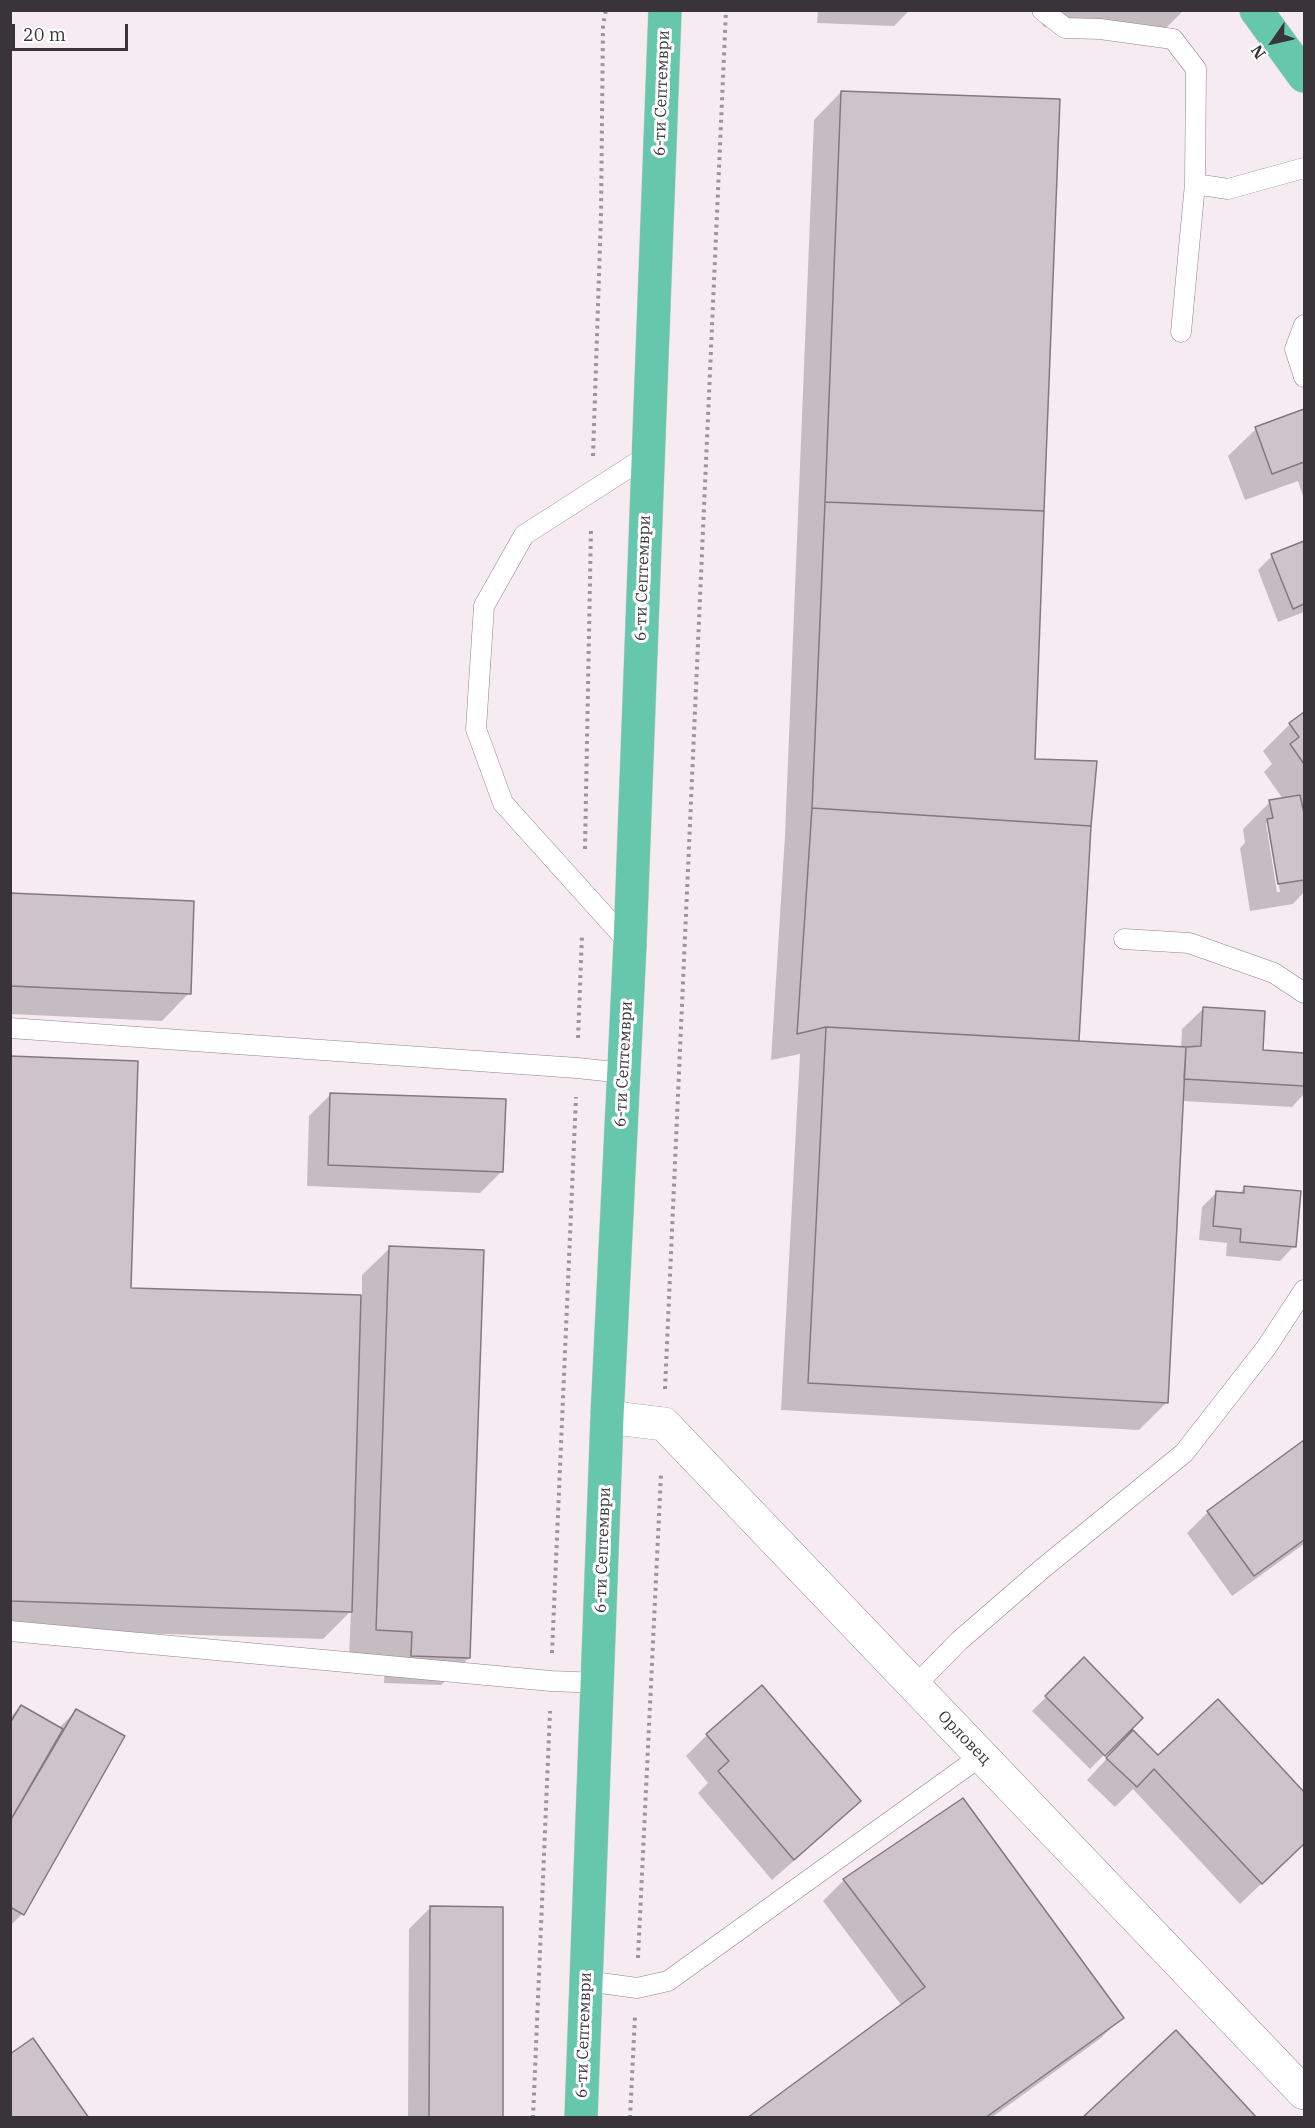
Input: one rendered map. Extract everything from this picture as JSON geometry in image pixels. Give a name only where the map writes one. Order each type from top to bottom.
[{"type":"main road","name":"6-ти Септември","points":[[581,2118],[607,1417],[630,944],[665,10]]},
{"type":"main road","points":[[1256,10],[1305,76]]},
{"type":"street","points":[[607,1417],[664,1424]]},
{"type":"street","name":"Орловец","points":[[664,1424],[1305,2093]]},
{"type":"lane","points":[[1042,10],[1065,28],[1100,29],[1173,39],[1196,69],[1195,184],[1181,332]]},
{"type":"lane","points":[[1195,184],[1228,189],[1305,168]]},
{"type":"lane","points":[[1305,325],[1295,349],[1305,377]]},
{"type":"lane","points":[[630,944],[504,803],[476,729],[484,606],[524,535],[647,456]]},
{"type":"lane","points":[[1124,939],[1190,943],[1274,973],[1305,993]]},
{"type":"lane","points":[[10,1028],[624,1073]]},
{"type":"lane","points":[[915,1686],[959,1641],[1042,1569],[1184,1453],[1266,1348],[1305,1290]]},
{"type":"lane","points":[[10,1631],[551,1681],[598,1683]]},
{"type":"lane","points":[[586,1981],[637,1988],[668,1981],[981,1756]]},
{"type":"path","points":[[630,2118],[664,1424],[726,10]]},
{"type":"building","points":[[841,91],[1060,99],[1044,511],[825,502]]},
{"type":"building","points":[[1304,409],[1304,462],[1272,474],[1255,427]]},
{"type":"building","points":[[825,502],[1044,511],[1035,759],[1097,761],[1091,826],[812,808]]},
{"type":"building","points":[[1304,541],[1304,604],[1293,609],[1271,554]]},
{"type":"building","points":[[1304,712],[1304,764],[1290,744],[1299,737],[1289,723]]},
{"type":"building","points":[[1300,795],[1304,813],[1304,880],[1278,884],[1267,819],[1273,818],[1269,800]]},
{"type":"building","points":[[812,808],[1091,826],[1079,1041],[826,1027],[797,1034]]},
{"type":"building","points":[[10,893],[194,901],[191,994],[10,986]]},
{"type":"building","points":[[1203,1007],[1265,1011],[1263,1050],[1304,1053],[1304,1086],[1184,1079],[1186,1047],[1201,1046]]},
{"type":"building","points":[[826,1027],[1186,1047],[1168,1403],[808,1383]]},
{"type":"building","points":[[10,1056],[138,1061],[131,1288],[361,1295],[352,1612],[10,1601]]},
{"type":"building","points":[[330,1093],[506,1099],[503,1172],[328,1165]]},
{"type":"building","points":[[1244,1186],[1301,1191],[1296,1247],[1240,1242],[1241,1229],[1213,1226],[1216,1191],[1244,1193]]},
{"type":"building","points":[[389,1246],[484,1250],[470,1658],[411,1656],[412,1632],[376,1630]]},
{"type":"building","points":[[1304,1440],[1304,1540],[1254,1576],[1207,1511]]},
{"type":"building","points":[[1084,1657],[1143,1718],[1105,1756],[1045,1696]]},
{"type":"building","points":[[762,1685],[861,1801],[794,1860],[718,1771],[729,1761],[706,1734]]},
{"type":"building","points":[[1218,1699],[1304,1792],[1304,1844],[1262,1884],[1154,1769],[1137,1787],[1106,1758],[1133,1730],[1158,1755]]},
{"type":"building","points":[[21,1705],[63,1729],[10,1821],[10,1723]]},
{"type":"building","points":[[76,1709],[125,1736],[24,1915],[10,1907],[10,1821]]},
{"type":"building","points":[[963,1798],[1124,2018],[985,2118],[747,2118],[925,1987],[843,1879]]},
{"type":"building","points":[[430,1906],[503,1907],[503,2118],[429,2118]]},
{"type":"building","points":[[1176,2030],[1257,2118],[1082,2118]]},
{"type":"building","points":[[33,2038],[89,2118],[10,2118],[10,2054]]}]
